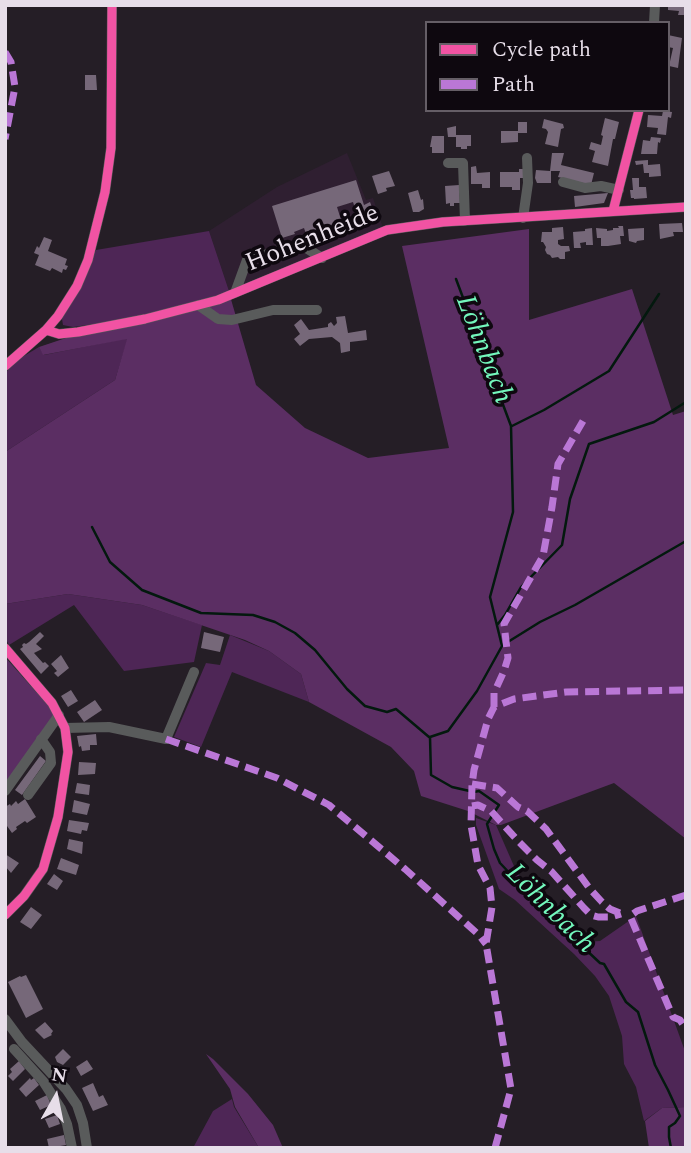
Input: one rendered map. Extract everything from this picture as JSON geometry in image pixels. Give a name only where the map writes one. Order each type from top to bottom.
[{"type":"street","points":[[5,366],[58,316],[84,271],[105,192],[111,148],[112,5]]},
{"type":"street","points":[[613,211],[638,112]]},
{"type":"street","points":[[523,218],[528,183],[527,158]]},
{"type":"street","points":[[448,163],[463,163],[465,221]]},
{"type":"street","points":[[563,182],[585,188],[601,186],[619,190]]},
{"type":"street","name":"Hohenheide","points":[[46,330],[59,334],[78,332],[198,305],[235,293],[387,230],[465,221],[686,207]]},
{"type":"street","points":[[235,293],[247,260],[300,244],[322,258]]},
{"type":"street","points":[[198,305],[218,319],[232,320],[274,310],[317,310]]},
{"type":"street","points":[[5,648],[52,703],[65,728],[68,752],[58,817],[43,869],[24,897],[5,915]]},
{"type":"street","points":[[65,728],[109,727],[166,739],[194,671]]},
{"type":"street","points":[[8,788],[59,715]]},
{"type":"street","points":[[28,795],[51,763],[50,752],[41,739]]},
{"type":"street","points":[[5,1019],[14,1049],[43,1081],[61,1108],[68,1124],[72,1148]]},
{"type":"street","points":[[14,1049],[66,1089],[81,1114],[87,1148]]},
{"type":"shaded area","points":[[347,153],[366,200],[373,198],[383,228],[230,294],[209,231],[277,187]]},
{"type":"shaded area","points":[[529,229],[529,320],[632,289],[673,415],[686,411],[686,839],[614,783],[496,825],[468,811],[421,796],[414,771],[391,747],[309,702],[301,674],[269,651],[245,640],[142,605],[68,594],[5,604],[5,452],[115,380],[127,339],[43,355],[39,347],[78,334],[230,296],[256,385],[305,428],[368,458],[449,448],[402,246]]},
{"type":"shaded area","points":[[209,231],[230,294],[146,317],[73,327],[63,325],[62,319],[96,250]]},
{"type":"shaded area","points":[[128,338],[115,380],[5,452],[5,373],[19,359],[39,347],[44,355]]},
{"type":"shaded area","points":[[68,594],[142,605],[202,625],[194,662],[124,671],[74,605],[9,645],[5,638],[5,604]]},
{"type":"shaded area","points":[[230,635],[269,651],[301,674],[309,702],[232,672],[201,747],[174,737],[206,663],[220,665]]},
{"type":"shaded area","points":[[5,657],[55,713],[5,785]]},
{"type":"shaded area","points":[[476,818],[496,825],[517,873],[585,942],[600,941],[636,916],[686,1054],[686,1107],[662,1108],[644,1121],[636,1087],[624,1064],[622,1036],[609,996],[574,954],[515,900],[499,889],[476,825]]},
{"type":"shaded area","points":[[206,1054],[248,1094],[273,1125],[283,1148],[259,1148],[235,1107],[230,1089]]},
{"type":"shaded area","points":[[232,1099],[234,1107],[259,1148],[193,1148],[213,1111]]},
{"type":"shaded area","points":[[686,1107],[686,1148],[649,1148],[645,1121],[662,1108]]},
{"type":"building","points":[[668,5],[686,5],[686,15],[678,15],[679,11],[668,10]]},
{"type":"building","points":[[670,35],[682,38],[678,68],[670,66],[673,48],[670,47]]},
{"type":"building","points":[[85,75],[96,75],[97,90],[85,90]]},
{"type":"building","points":[[663,112],[672,112],[671,118],[668,117],[666,135],[657,134],[658,128],[647,127],[648,115],[662,116]]},
{"type":"building","points":[[605,118],[619,122],[608,166],[592,162],[595,151],[589,149],[591,142],[601,145]]},
{"type":"building","points":[[544,119],[563,124],[558,147],[545,144],[548,132],[542,128]]},
{"type":"building","points":[[518,122],[527,122],[527,133],[518,133],[518,142],[501,143],[501,131],[518,131]]},
{"type":"building","points":[[456,126],[456,135],[471,135],[471,146],[467,146],[467,149],[456,147],[456,137],[448,137],[447,128]]},
{"type":"building","points":[[432,136],[444,136],[444,153],[432,153]]},
{"type":"building","points":[[651,137],[661,138],[657,154],[641,154],[643,140],[650,141]]},
{"type":"building","points":[[552,153],[564,153],[561,165],[594,173],[591,185],[558,177],[560,171],[551,171],[551,183],[537,183],[536,170],[550,171]]},
{"type":"building","points":[[648,160],[648,165],[660,164],[661,176],[649,177],[649,173],[644,173],[643,164],[636,165],[635,161]]},
{"type":"building","points":[[476,166],[477,173],[490,172],[490,188],[482,188],[482,184],[471,184],[471,167]]},
{"type":"building","points":[[519,169],[525,169],[525,178],[520,178],[520,190],[500,187],[500,172],[519,172]]},
{"type":"building","points":[[389,171],[395,186],[378,194],[372,176]]},
{"type":"building","points":[[632,178],[639,178],[639,187],[646,187],[647,198],[631,198]]},
{"type":"building","points":[[356,180],[364,205],[370,202],[377,221],[366,225],[363,223],[360,217],[358,218],[353,202],[337,207],[343,226],[307,237],[304,228],[282,238],[272,206]]},
{"type":"building","points":[[459,185],[460,203],[454,203],[454,206],[446,204],[445,186]]},
{"type":"building","points":[[418,190],[424,209],[413,212],[408,193]]},
{"type":"building","points":[[608,193],[604,203],[575,207],[574,196]]},
{"type":"building","points":[[682,223],[683,232],[673,232],[674,236],[660,239],[659,224]]},
{"type":"building","points":[[618,226],[623,226],[621,244],[601,246],[601,238],[597,238],[596,228],[607,231],[619,228]]},
{"type":"building","points":[[563,227],[564,239],[558,240],[558,244],[569,246],[570,251],[565,252],[565,259],[552,258],[541,242],[542,232],[552,232],[552,228]]},
{"type":"building","points":[[592,228],[593,245],[586,245],[586,242],[580,243],[581,248],[574,248],[573,232]]},
{"type":"building","points":[[644,228],[644,240],[636,243],[629,241],[628,229]]},
{"type":"building","points":[[44,237],[52,240],[48,251],[67,259],[65,265],[68,266],[62,273],[35,265],[39,255],[34,253]]},
{"type":"building","points":[[345,316],[348,333],[366,330],[367,340],[350,342],[350,351],[341,353],[340,343],[332,337],[309,339],[300,346],[294,339],[300,334],[294,325],[301,319],[309,330],[328,327],[331,322],[334,326],[337,323],[336,317]]},
{"type":"building","points":[[40,632],[44,636],[36,644],[42,649],[34,653],[49,666],[41,674],[20,649]]},
{"type":"building","points":[[204,632],[224,637],[220,652],[201,648]]},
{"type":"building","points":[[61,655],[69,668],[58,677],[51,664]]},
{"type":"building","points":[[71,690],[78,701],[68,707],[61,696]]},
{"type":"building","points":[[95,700],[102,710],[84,722],[77,712]]},
{"type":"building","points":[[96,734],[97,745],[90,745],[90,750],[82,751],[77,736]]},
{"type":"building","points":[[40,756],[46,761],[22,795],[15,790]]},
{"type":"building","points":[[79,762],[96,763],[95,774],[78,775]]},
{"type":"building","points":[[77,783],[90,785],[89,795],[75,793]]},
{"type":"building","points":[[25,799],[36,817],[16,827],[12,833],[5,827],[5,807]]},
{"type":"building","points":[[74,800],[90,804],[87,815],[72,812]]},
{"type":"building","points":[[69,820],[89,823],[87,831],[82,830],[81,834],[67,831]]},
{"type":"building","points":[[69,839],[83,842],[82,854],[67,849]]},
{"type":"building","points":[[5,854],[19,863],[11,873],[5,866]]},
{"type":"building","points":[[61,858],[79,865],[76,875],[57,869]]},
{"type":"building","points":[[54,874],[63,881],[57,890],[47,884]]},
{"type":"building","points":[[31,907],[42,915],[31,929],[20,922]]},
{"type":"building","points":[[26,975],[43,1009],[26,1018],[8,982]]},
{"type":"building","points":[[45,1022],[53,1031],[52,1035],[44,1039],[35,1030]]},
{"type":"building","points":[[63,1049],[71,1057],[63,1065],[57,1062],[55,1057]]},
{"type":"building","points":[[87,1060],[93,1069],[81,1076],[76,1067]]},
{"type":"building","points":[[19,1061],[25,1069],[13,1081],[8,1076],[12,1072],[10,1069]]},
{"type":"building","points":[[30,1078],[34,1078],[39,1085],[26,1097],[19,1089]]},
{"type":"building","points":[[93,1083],[99,1097],[103,1095],[108,1105],[93,1111],[82,1088]]},
{"type":"building","points":[[47,1095],[51,1105],[40,1110],[35,1101]]},
{"type":"building","points":[[57,1115],[60,1124],[49,1128],[45,1119]]},
{"type":"building","points":[[64,1135],[66,1145],[49,1148],[47,1139]]},
{"type":"waterway","name":"Löhnbach","points":[[456,279],[511,426],[513,512],[490,597],[502,646],[477,691],[448,731],[430,737],[431,775],[452,787],[479,791],[499,805],[487,824],[500,863],[550,916],[604,964],[626,1002],[638,1012],[655,1065],[680,1116],[669,1127],[671,1148]]},
{"type":"waterway","points":[[512,426],[609,371],[659,294]]},
{"type":"waterway","points":[[497,625],[521,587],[562,545],[570,499],[589,444],[654,422],[686,402]]},
{"type":"waterway","points":[[92,527],[110,562],[142,590],[201,613],[253,615],[275,622],[295,633],[315,650],[347,689],[365,706],[387,712],[396,709],[429,737]]},
{"type":"waterway","points":[[503,645],[686,541]]},
{"type":"marked path","points":[[5,52],[11,62],[15,87],[5,139]]},
{"type":"marked path","points":[[494,707],[494,693],[508,658],[504,624],[543,556],[558,464],[583,421]]},
{"type":"marked path","points":[[495,1148],[511,1089],[486,944],[492,907],[490,888],[478,865],[471,825],[474,770],[488,719],[494,707],[514,699],[566,692],[686,690]]},
{"type":"marked path","points":[[166,739],[277,778],[329,805],[405,869],[486,944]]},
{"type":"marked path","points":[[472,784],[497,788],[518,807],[527,811],[546,829],[590,889],[610,909],[622,914]]},
{"type":"marked path","points":[[472,806],[478,805],[491,811],[591,915],[611,917],[621,914]]},
{"type":"marked path","points":[[686,895],[637,911],[630,916],[673,1017],[680,1020],[686,1029]]},
{"type":"cycle path","points":[[5,366],[58,316],[77,286],[88,260],[105,192],[111,148],[112,5]]},
{"type":"cycle path","points":[[613,211],[638,112]]},
{"type":"cycle path","points":[[46,330],[59,334],[78,332],[145,319],[218,300],[387,230],[443,222],[686,207]]},
{"type":"cycle path","points":[[5,648],[52,703],[65,728],[68,752],[58,817],[43,869],[24,896],[5,915]]}]
